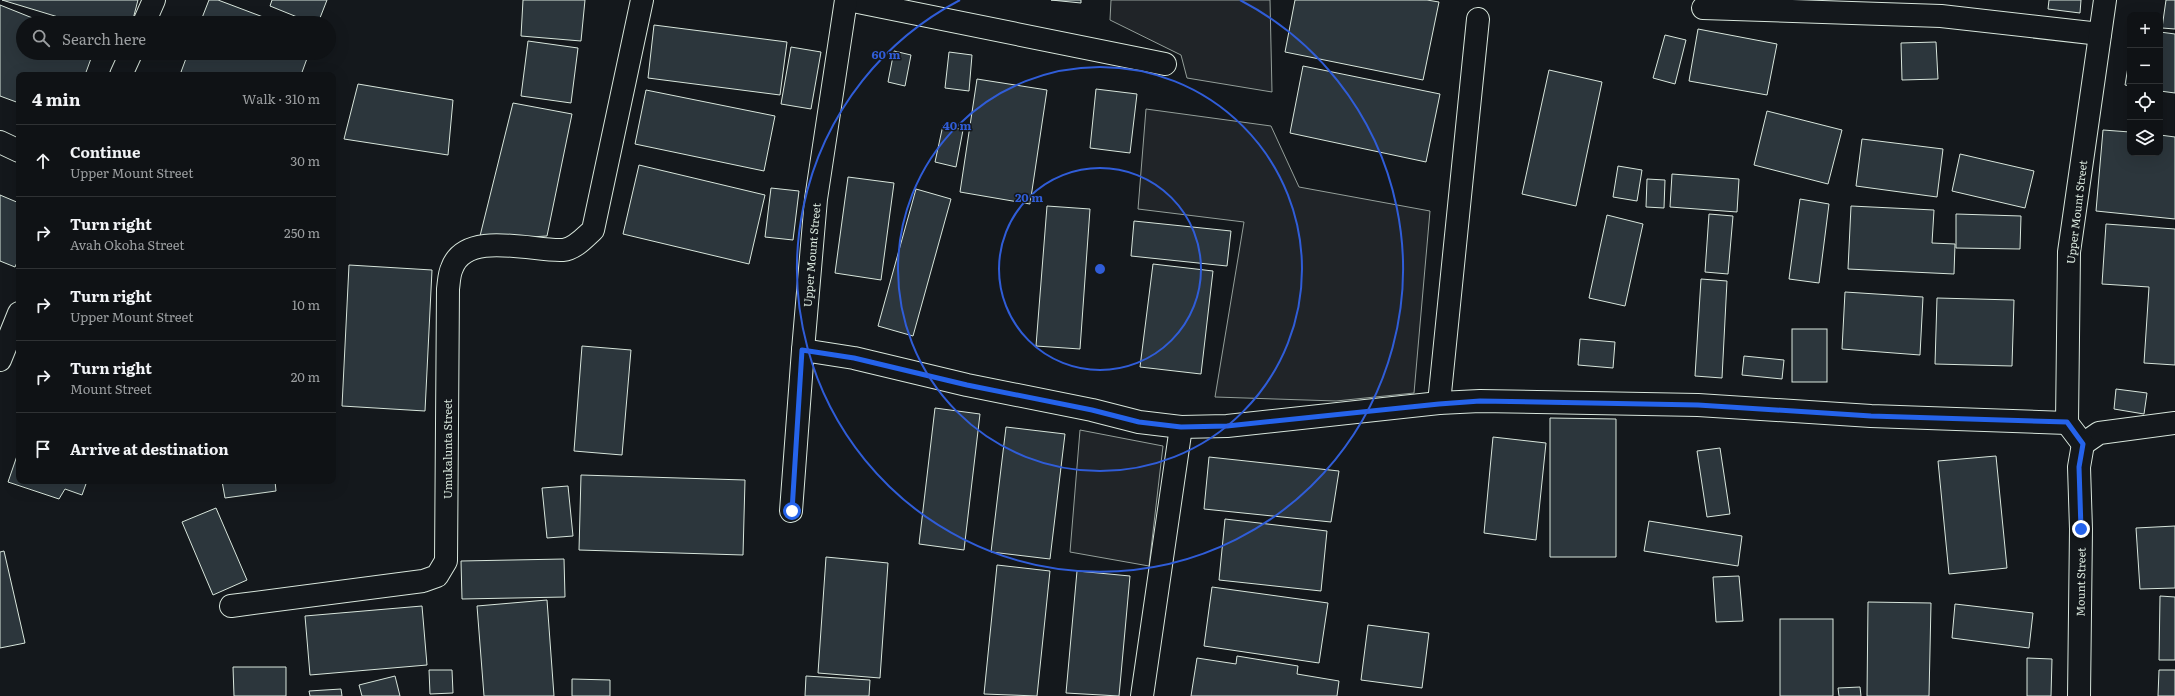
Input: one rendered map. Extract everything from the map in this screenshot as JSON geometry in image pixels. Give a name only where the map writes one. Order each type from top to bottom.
[{"type":"street","points":[[147,16],[154,0]]},
{"type":"street","name":"Umukalunta Street","points":[[231,606],[423,581],[437,576],[446,561],[448,289],[452,267],[461,255],[492,245],[512,244],[564,250],[580,243],[593,230],[642,0]]},
{"type":"street","points":[[847,0],[1165,64]]},
{"type":"street","name":"Upper Mount Street","points":[[792,511],[802,350],[816,199],[847,0]]},
{"type":"street","name":"Upper Mount Street","points":[[2067,422],[2069,252],[2105,0]]},
{"type":"street","points":[[1703,8],[1941,16],[2100,34]]},
{"type":"street","points":[[1439,404],[1478,19]]},
{"type":"street","points":[[122,72],[128,60]]},
{"type":"street","points":[[0,142],[16,150]]},
{"type":"street","points":[[0,360],[16,320]]},
{"type":"street","points":[[802,350],[854,358],[967,385],[1077,407],[1139,422],[1181,427],[1227,426],[1439,404],[1520,401],[1698,405],[1871,416],[2067,422],[2083,444],[2098,433],[2175,423]]},
{"type":"street","points":[[1142,696],[1181,427]]},
{"type":"street","name":"Mount Street","points":[[2079,696],[2081,529],[2079,467],[2083,444]]},
{"type":"shaded area","points":[[1111,0],[1270,0],[1272,92],[1187,78],[1181,55],[1110,20]]},
{"type":"shaded area","points":[[1146,109],[1271,126],[1299,187],[1430,211],[1414,393],[1336,401],[1215,397],[1244,222],[1138,209]]},
{"type":"shaded area","points":[[1080,430],[1163,446],[1149,566],[1070,552]]},
{"type":"building","points":[[2,0],[138,0],[134,16],[55,16]]},
{"type":"building","points":[[209,0],[218,0],[260,16],[203,16]]},
{"type":"building","points":[[272,0],[327,0],[321,16],[295,16],[270,6]]},
{"type":"building","points":[[523,0],[585,0],[581,41],[521,36]]},
{"type":"building","points":[[1051,0],[1081,0],[1081,3]]},
{"type":"building","points":[[1295,0],[1427,0],[1439,2],[1423,80],[1285,52]]},
{"type":"building","points":[[2049,0],[2081,0],[2080,13],[2048,9]]},
{"type":"building","points":[[2166,0],[2175,0],[2175,29],[2163,28]]},
{"type":"building","points":[[0,5],[28,16],[16,16],[16,60],[90,60],[86,72],[16,72],[16,102],[0,96]]},
{"type":"building","points":[[654,25],[787,42],[780,95],[648,78]]},
{"type":"building","points":[[1698,29],[1777,44],[1767,95],[1689,81]]},
{"type":"building","points":[[2163,32],[2175,34],[2175,93],[2163,91]]},
{"type":"building","points":[[1665,35],[1686,40],[1675,84],[1653,78]]},
{"type":"building","points":[[528,41],[578,48],[571,103],[521,96]]},
{"type":"building","points":[[1936,42],[1938,79],[1902,80],[1901,43]]},
{"type":"building","points":[[791,47],[821,52],[811,109],[781,104]]},
{"type":"building","points":[[894,51],[911,55],[905,86],[888,82]]},
{"type":"building","points":[[949,52],[972,55],[969,91],[945,88]]},
{"type":"building","points":[[185,60],[306,60],[302,72],[181,72]]},
{"type":"building","points":[[1303,66],[1440,94],[1426,162],[1290,133]]},
{"type":"building","points":[[1549,70],[1602,82],[1576,206],[1522,194]]},
{"type":"building","points":[[2127,73],[2127,85],[2125,85]]},
{"type":"building","points":[[977,79],[1047,90],[1030,204],[960,192]]},
{"type":"building","points":[[358,84],[453,100],[448,155],[344,139]]},
{"type":"building","points":[[1096,89],[1137,94],[1130,153],[1090,148]]},
{"type":"building","points":[[646,90],[775,116],[764,171],[635,144]]},
{"type":"building","points":[[513,103],[572,114],[547,236],[479,240]]},
{"type":"building","points":[[1767,111],[1842,130],[1828,184],[1754,165]]},
{"type":"building","points":[[943,125],[963,130],[956,167],[935,162]]},
{"type":"building","points":[[2103,130],[2127,132],[2127,156],[2163,156],[2163,135],[2175,137],[2175,219],[2096,211]]},
{"type":"building","points":[[1862,139],[1943,149],[1937,197],[1856,186]]},
{"type":"building","points":[[1960,154],[2034,171],[2025,208],[1952,191]]},
{"type":"building","points":[[639,165],[765,195],[749,264],[623,234]]},
{"type":"building","points":[[1618,166],[1642,170],[1637,201],[1613,197]]},
{"type":"building","points":[[1672,174],[1739,179],[1737,212],[1670,207]]},
{"type":"building","points":[[848,177],[894,183],[881,280],[835,273]]},
{"type":"building","points":[[1647,179],[1665,180],[1664,208],[1646,207]]},
{"type":"building","points":[[771,188],[799,191],[793,240],[765,237]]},
{"type":"building","points":[[916,189],[951,199],[913,336],[878,326]]},
{"type":"building","points":[[0,195],[16,202],[16,265],[15,267],[0,261]]},
{"type":"building","points":[[1800,199],[1829,204],[1819,283],[1789,279]]},
{"type":"building","points":[[1047,206],[1090,209],[1080,349],[1036,346]]},
{"type":"building","points":[[1851,206],[1934,210],[1932,243],[1955,244],[1954,274],[1848,269]]},
{"type":"building","points":[[1709,214],[1733,216],[1728,274],[1705,272]]},
{"type":"building","points":[[1956,214],[2021,216],[2020,249],[1956,248]]},
{"type":"building","points":[[1607,215],[1643,224],[1625,306],[1589,298]]},
{"type":"building","points":[[1134,221],[1231,231],[1227,266],[1131,256]]},
{"type":"building","points":[[2106,224],[2175,229],[2175,365],[2144,363],[2149,287],[2102,284]]},
{"type":"building","points":[[1153,264],[1213,271],[1201,374],[1140,367]]},
{"type":"building","points":[[349,265],[432,270],[425,411],[342,406]]},
{"type":"building","points":[[1701,279],[1727,281],[1722,378],[1695,376]]},
{"type":"building","points":[[1845,292],[1923,297],[1920,355],[1842,349]]},
{"type":"building","points":[[1937,298],[2014,300],[2012,366],[1935,364]]},
{"type":"building","points":[[1792,329],[1827,329],[1827,382],[1792,382]]},
{"type":"building","points":[[1580,339],[1615,342],[1613,368],[1578,365]]},
{"type":"building","points":[[582,346],[631,350],[622,455],[574,451]]},
{"type":"building","points":[[1744,356],[1784,360],[1782,379],[1742,375]]},
{"type":"building","points":[[2116,389],[2147,393],[2144,414],[2114,409]]},
{"type":"building","points":[[935,408],[980,414],[964,550],[919,544]]},
{"type":"building","points":[[1550,418],[1616,419],[1616,557],[1550,557]]},
{"type":"building","points":[[1006,427],[1065,434],[1050,559],[991,552]]},
{"type":"building","points":[[1493,437],[1546,443],[1536,540],[1484,533]]},
{"type":"building","points":[[1720,448],[1730,514],[1707,517],[1697,451]]},
{"type":"building","points":[[1996,456],[2007,568],[1949,574],[1938,461]]},
{"type":"building","points":[[1209,457],[1339,471],[1331,522],[1204,509]]},
{"type":"building","points":[[16,459],[16,484],[86,484],[82,495],[65,489],[59,499],[8,482]]},
{"type":"building","points":[[581,475],[745,480],[743,555],[579,550]]},
{"type":"building","points":[[223,484],[275,484],[276,491],[225,498]]},
{"type":"building","points":[[568,486],[573,536],[547,538],[542,488]]},
{"type":"building","points":[[216,508],[247,580],[213,595],[182,522]]},
{"type":"building","points":[[1225,519],[1327,531],[1321,591],[1219,580]]},
{"type":"building","points":[[1649,521],[1742,536],[1738,566],[1644,551]]},
{"type":"building","points":[[2175,526],[2175,588],[2140,589],[2136,528]]},
{"type":"building","points":[[4,551],[25,643],[0,648],[0,552]]},
{"type":"building","points":[[826,557],[888,563],[880,678],[818,673]]},
{"type":"building","points":[[564,559],[565,597],[462,599],[461,561]]},
{"type":"building","points":[[997,565],[1050,571],[1037,696],[984,694]]},
{"type":"building","points":[[1077,571],[1130,576],[1119,696],[1066,693]]},
{"type":"building","points":[[1739,576],[1743,621],[1716,622],[1713,577]]},
{"type":"building","points":[[1212,587],[1328,603],[1319,663],[1204,646]]},
{"type":"building","points":[[2160,596],[2175,597],[2175,660],[2159,660]]},
{"type":"building","points":[[547,600],[554,696],[484,696],[477,606]]},
{"type":"building","points":[[1868,602],[1931,603],[1929,696],[1867,696]]},
{"type":"building","points":[[1955,604],[2033,613],[2029,648],[1952,638]]},
{"type":"building","points":[[422,606],[427,665],[310,675],[305,616]]},
{"type":"building","points":[[1780,619],[1833,619],[1833,696],[1780,696]]},
{"type":"building","points":[[1368,625],[1429,633],[1422,688],[1361,680]]},
{"type":"building","points":[[1237,656],[1298,666],[1297,674],[1339,681],[1337,696],[1191,696],[1197,658],[1236,664]]},
{"type":"building","points":[[2027,658],[2052,659],[2051,696],[2027,696]]},
{"type":"building","points":[[233,667],[286,667],[286,696],[234,696]]},
{"type":"building","points":[[429,670],[452,670],[453,693],[430,694]]},
{"type":"building","points":[[2159,670],[2175,670],[2175,696],[2158,696]]},
{"type":"building","points":[[395,676],[400,696],[362,696],[359,685]]},
{"type":"building","points":[[806,676],[870,680],[869,696],[805,696]]},
{"type":"building","points":[[572,679],[610,680],[610,696],[572,696]]},
{"type":"building","points":[[1860,687],[1861,696],[1839,696],[1838,688]]},
{"type":"building","points":[[341,689],[342,696],[310,696],[309,691]]},
{"type":"route","points":[[792,511],[802,350],[854,358],[967,385],[1092,410],[1139,422],[1181,427],[1227,426],[1480,401],[1654,403],[1871,416],[2067,422],[2083,444],[2079,467],[2081,529]]}]
